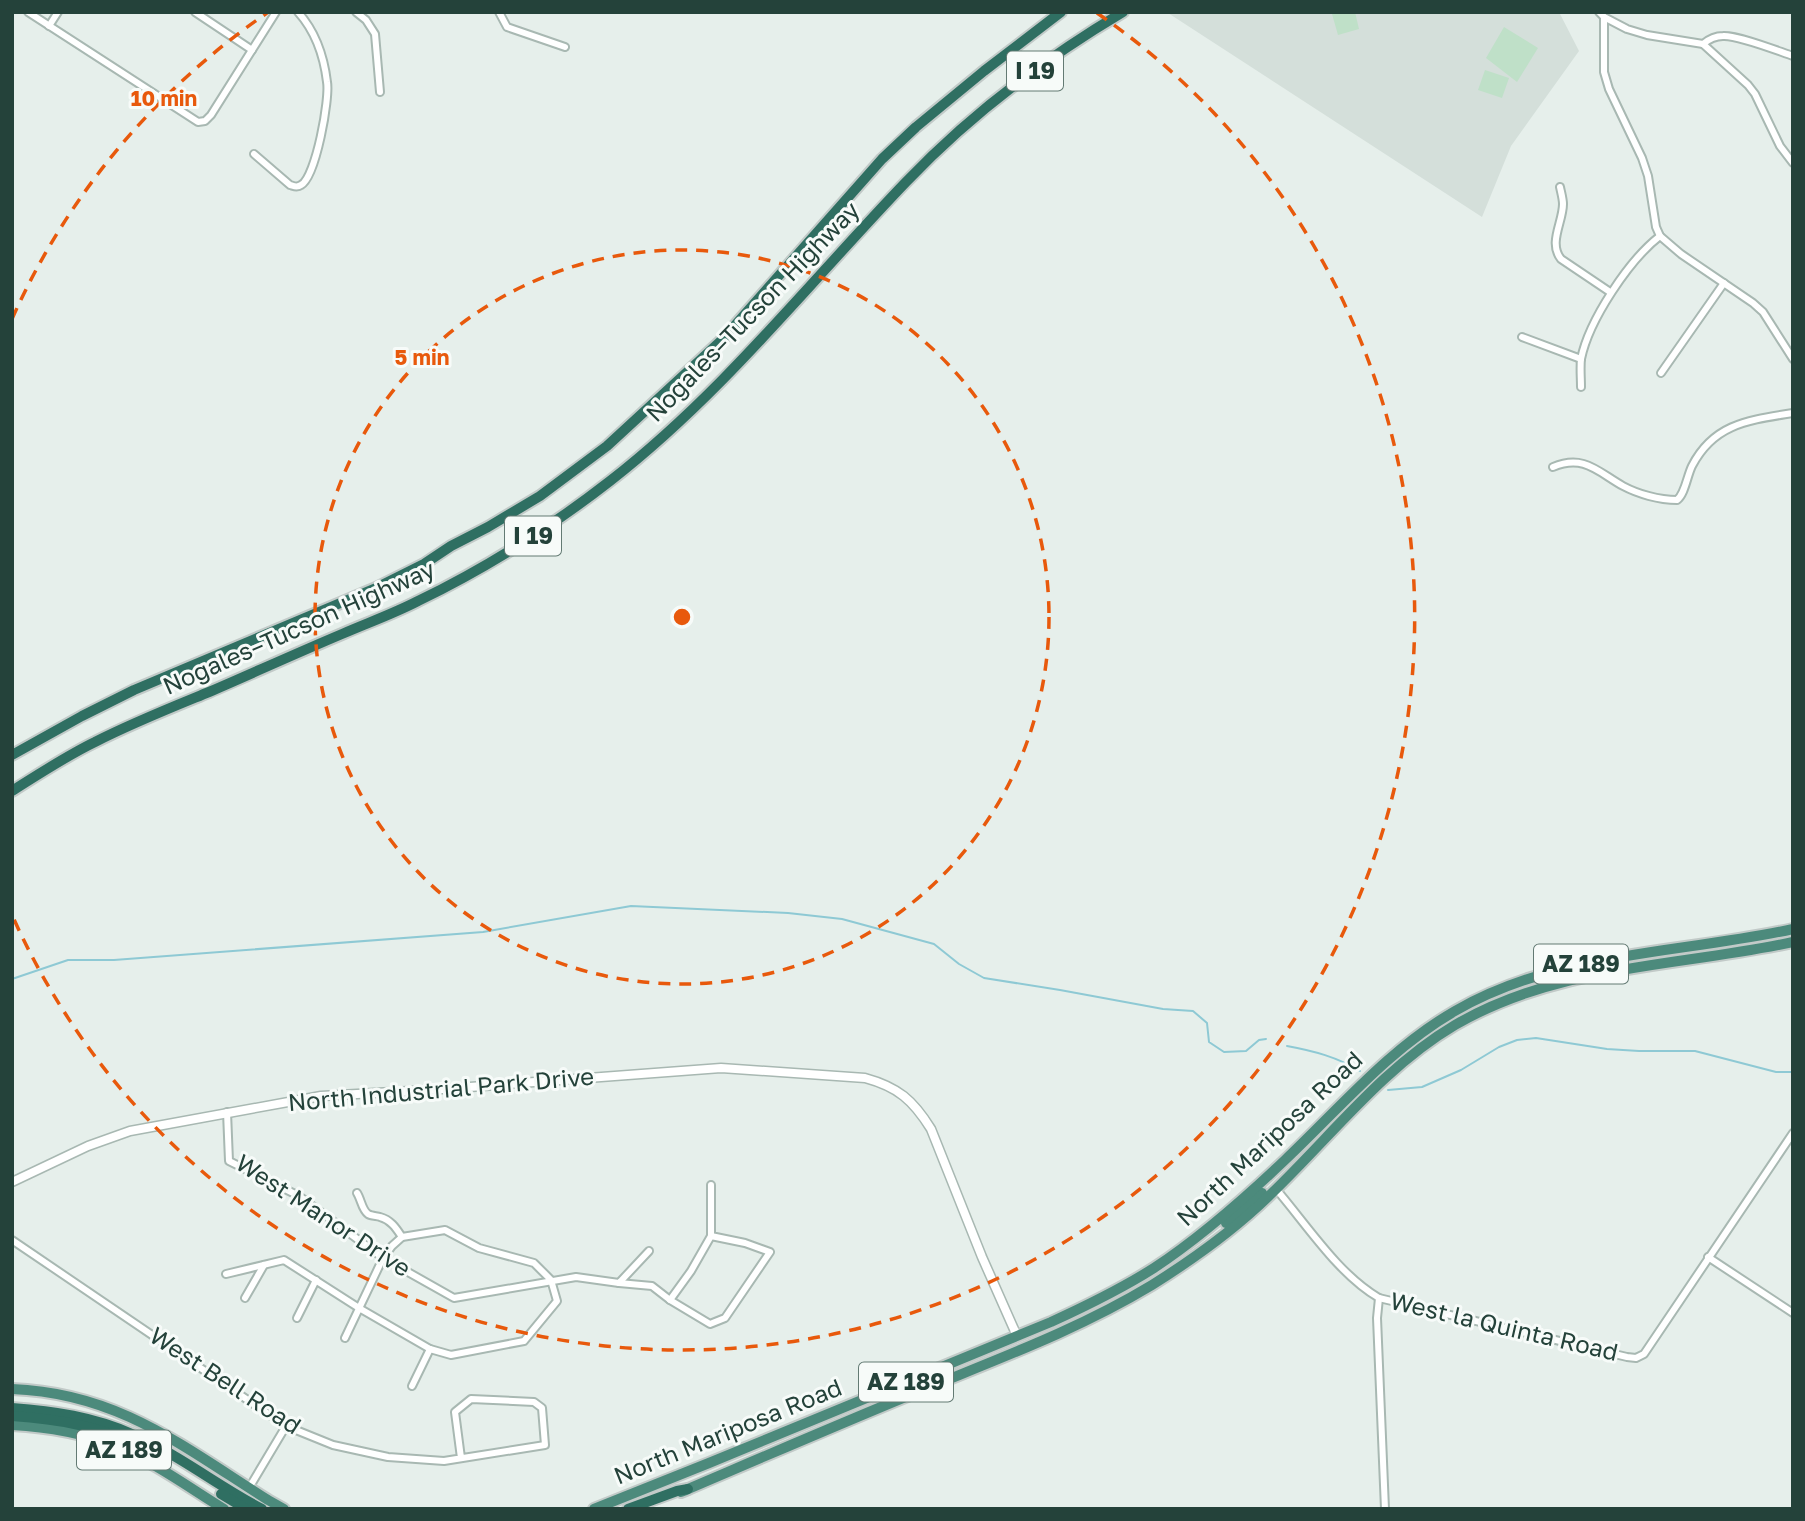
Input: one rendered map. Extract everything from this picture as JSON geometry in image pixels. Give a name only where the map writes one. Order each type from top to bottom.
[{"type":"highway","name":"Nogales–Tucson Highway","points":[[12,755],[134,690],[388,582],[424,564],[552,488],[607,446],[722,340],[882,159],[916,127],[1061,12]]},
{"type":"highway","name":"Nogales–Tucson Highway","points":[[12,792],[93,743],[151,715],[414,603],[510,551],[560,518],[611,481],[704,400],[908,180],[954,137],[1004,93],[1123,12]]},
{"type":"highway","points":[[1781,945],[1781,937],[1792,929]]},
{"type":"highway","name":"North Mariposa Road","points":[[643,1509],[1054,1336],[1123,1301],[1170,1273],[1256,1208],[1276,1189],[1390,1057],[1453,1012],[1512,984],[1571,966],[1792,929]]},
{"type":"highway","name":"North Mariposa Road","points":[[594,1509],[1017,1336],[1116,1290],[1154,1268],[1210,1227],[1353,1101],[1405,1060],[1455,1025],[1495,1005],[1575,978],[1793,942]]},
{"type":"highway","points":[[1671,962],[1674,952],[1681,947]]},
{"type":"highway","points":[[1116,1290],[1189,1250],[1265,1191],[1276,1189]]},
{"type":"highway","points":[[919,1391],[1007,1348],[1017,1341],[1017,1336],[1034,1336],[1123,1301]]},
{"type":"highway","name":"AZ 189","points":[[12,1389],[83,1399],[126,1414],[166,1435],[284,1509]]},
{"type":"highway","points":[[12,1408],[66,1413],[132,1434],[262,1509]]},
{"type":"highway","points":[[12,1416],[65,1421],[130,1441],[246,1509]]},
{"type":"highway","name":"AZ 189","points":[[12,1425],[59,1429],[112,1444],[146,1461],[224,1509]]},
{"type":"highway","points":[[628,1509],[688,1489]]},
{"type":"street","points":[[28,12],[192,120],[201,122],[211,115],[276,12]]},
{"type":"street","points":[[49,26],[58,12]]},
{"type":"street","points":[[195,12],[252,50]]},
{"type":"street","points":[[254,154],[290,185],[300,186],[312,166],[322,132],[328,84],[314,33],[298,12]]},
{"type":"street","points":[[356,12],[366,20],[375,34],[380,92]]},
{"type":"street","points":[[499,12],[507,27],[565,47]]},
{"type":"street","points":[[1601,15],[1627,29],[1647,35],[1703,44],[1755,94],[1780,146],[1793,163]]},
{"type":"street","points":[[1601,15],[1604,72],[1609,89],[1642,158],[1660,236],[1681,254],[1753,303],[1763,313],[1793,359]]},
{"type":"street","points":[[1703,44],[1708,39],[1727,36],[1793,57]]},
{"type":"street","points":[[1560,187],[1563,204],[1556,253],[1610,292]]},
{"type":"street","points":[[1581,387],[1581,359],[1610,292],[1660,236]]},
{"type":"street","points":[[1661,373],[1724,283]]},
{"type":"street","points":[[1522,337],[1581,359]]},
{"type":"street","points":[[1553,467],[1563,463],[1587,464],[1638,493],[1676,500],[1682,494],[1694,464],[1706,444],[1740,423],[1793,414]]},
{"type":"street","name":"North Industrial Park Drive","points":[[12,1182],[112,1136],[150,1126],[321,1096],[722,1068],[865,1078],[882,1082],[909,1099],[931,1129],[1017,1336]]},
{"type":"street","name":"West Manor Drive","points":[[227,1112],[229,1161],[299,1196],[383,1258],[454,1298],[551,1280]]},
{"type":"street","points":[[1793,1133],[1708,1257],[1793,1313]]},
{"type":"street","points":[[670,1300],[712,1236],[711,1185]]},
{"type":"street","name":"West la Quinta Road","points":[[1276,1189],[1341,1267],[1362,1288],[1379,1298],[1636,1358],[1644,1354],[1708,1257]]},
{"type":"street","name":"West Manor Drive","points":[[357,1193],[368,1214],[387,1220],[402,1237]]},
{"type":"street","points":[[226,1275],[285,1260],[359,1308],[430,1349],[452,1356],[524,1341],[556,1301],[551,1280],[534,1263],[479,1248],[445,1230],[402,1237],[383,1258],[359,1308],[345,1338]]},
{"type":"street","points":[[551,1280],[576,1277],[652,1286],[710,1324],[725,1318],[770,1252],[712,1236]]},
{"type":"street","name":"West Bell Road","points":[[12,1240],[286,1426],[333,1445],[388,1457],[444,1461],[545,1445],[542,1408],[534,1402],[471,1399],[455,1412],[461,1458]]},
{"type":"street","points":[[619,1283],[649,1251]]},
{"type":"street","points":[[245,1298],[264,1265]]},
{"type":"street","points":[[297,1318],[316,1280]]},
{"type":"street","points":[[1379,1298],[1377,1318],[1385,1509]]},
{"type":"street","points":[[412,1386],[430,1349]]},
{"type":"street","points":[[249,1488],[286,1426]]},
{"type":"shaded area","points":[[1559,12],[1579,51],[1511,146],[1482,217],[1168,13]]},
{"type":"green space","points":[[1355,12],[1359,29],[1338,35],[1332,14]]},
{"type":"green space","points":[[1504,27],[1538,48],[1517,82],[1486,58]]},
{"type":"green space","points":[[1485,70],[1509,78],[1502,98],[1478,90]]},
{"type":"waterway","points":[[12,979],[68,960],[114,960],[483,932],[631,906],[788,913],[842,919],[934,944],[959,964],[984,978],[1163,1009],[1193,1011],[1207,1023],[1209,1042],[1224,1052],[1246,1051],[1259,1040],[1266,1039]]},
{"type":"waterway","points":[[1388,1090],[1422,1087],[1461,1070],[1499,1047],[1517,1040],[1536,1038],[1607,1049],[1695,1051],[1776,1072],[1793,1072]]},
{"type":"waterway","points":[[1287,1046],[1325,1055],[1360,1071]]}]
